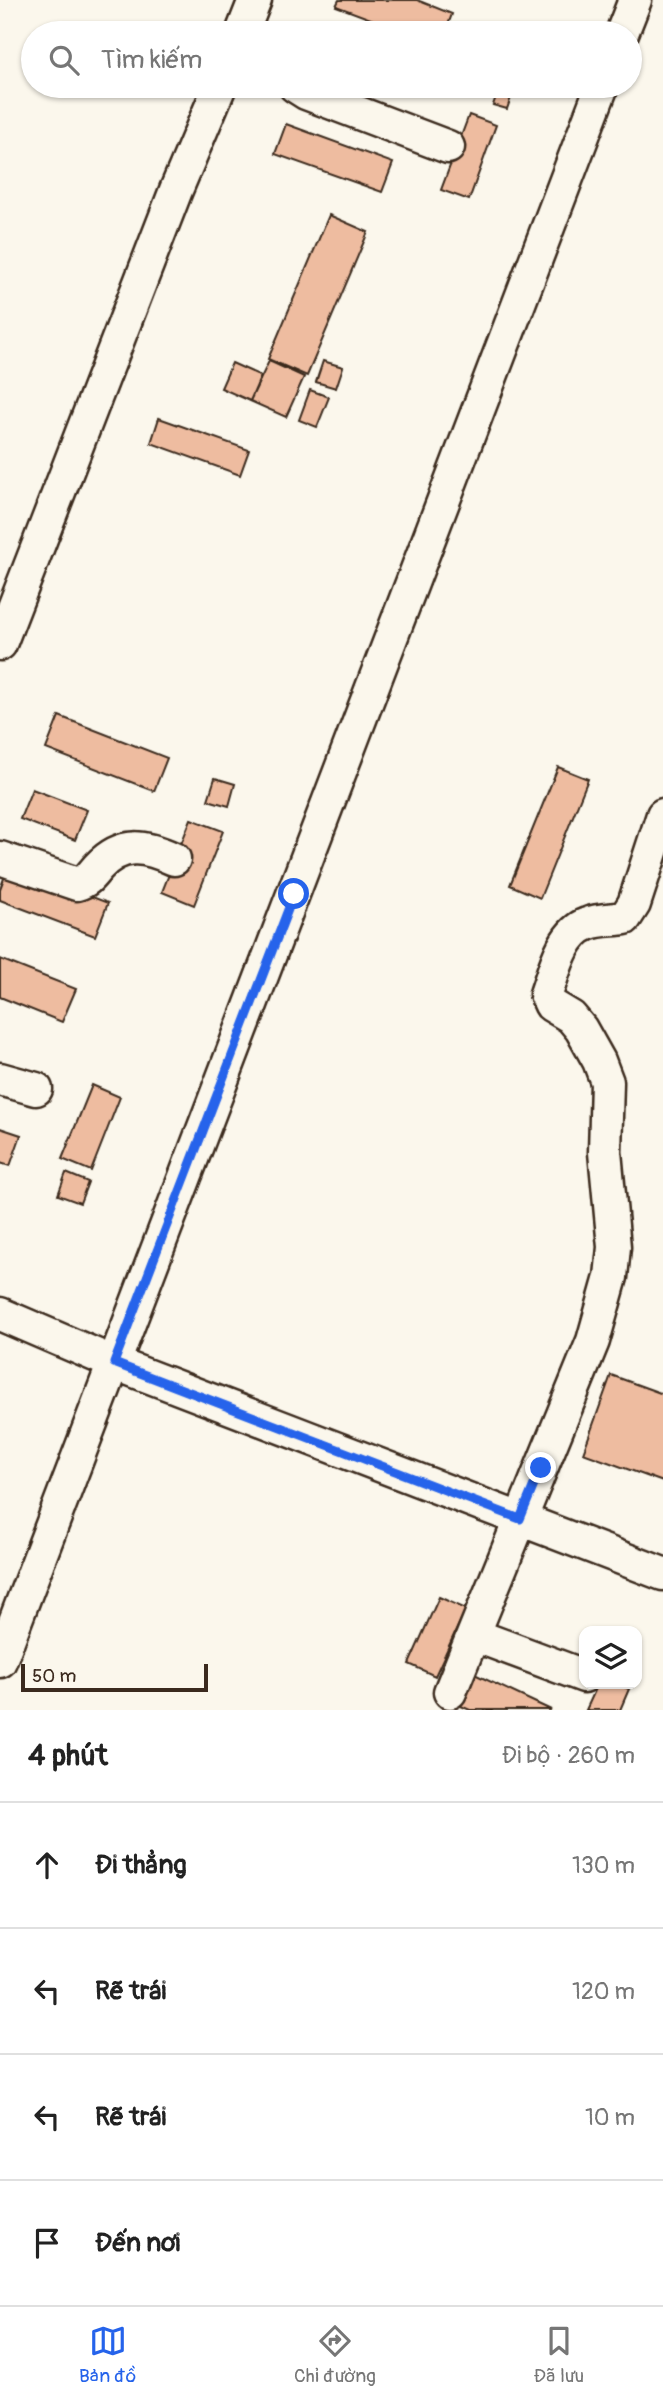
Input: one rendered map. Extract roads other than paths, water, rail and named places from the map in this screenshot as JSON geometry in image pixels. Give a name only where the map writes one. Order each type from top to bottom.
[{"type":"street","points":[[248,21],[255,0]]},
{"type":"street","points":[[627,21],[635,0]]},
{"type":"street","points":[[0,644],[166,216],[215,98]]},
{"type":"street","points":[[319,98],[448,147]]},
{"type":"street","points":[[0,1661],[597,98]]},
{"type":"street","points":[[450,1692],[593,1340],[611,1277],[614,1247],[606,1191],[607,1082],[599,1061],[580,1029],[571,1017],[551,1005],[546,994],[566,944],[575,929],[588,923],[625,918],[630,911],[663,815]]},
{"type":"street","points":[[0,858],[77,884],[86,881],[114,853],[126,848],[149,848],[174,859]]},
{"type":"street","points":[[0,1079],[36,1089]]},
{"type":"street","points":[[0,1314],[114,1363],[663,1574]]},
{"type":"street","points":[[474,1635],[579,1674]]}]
